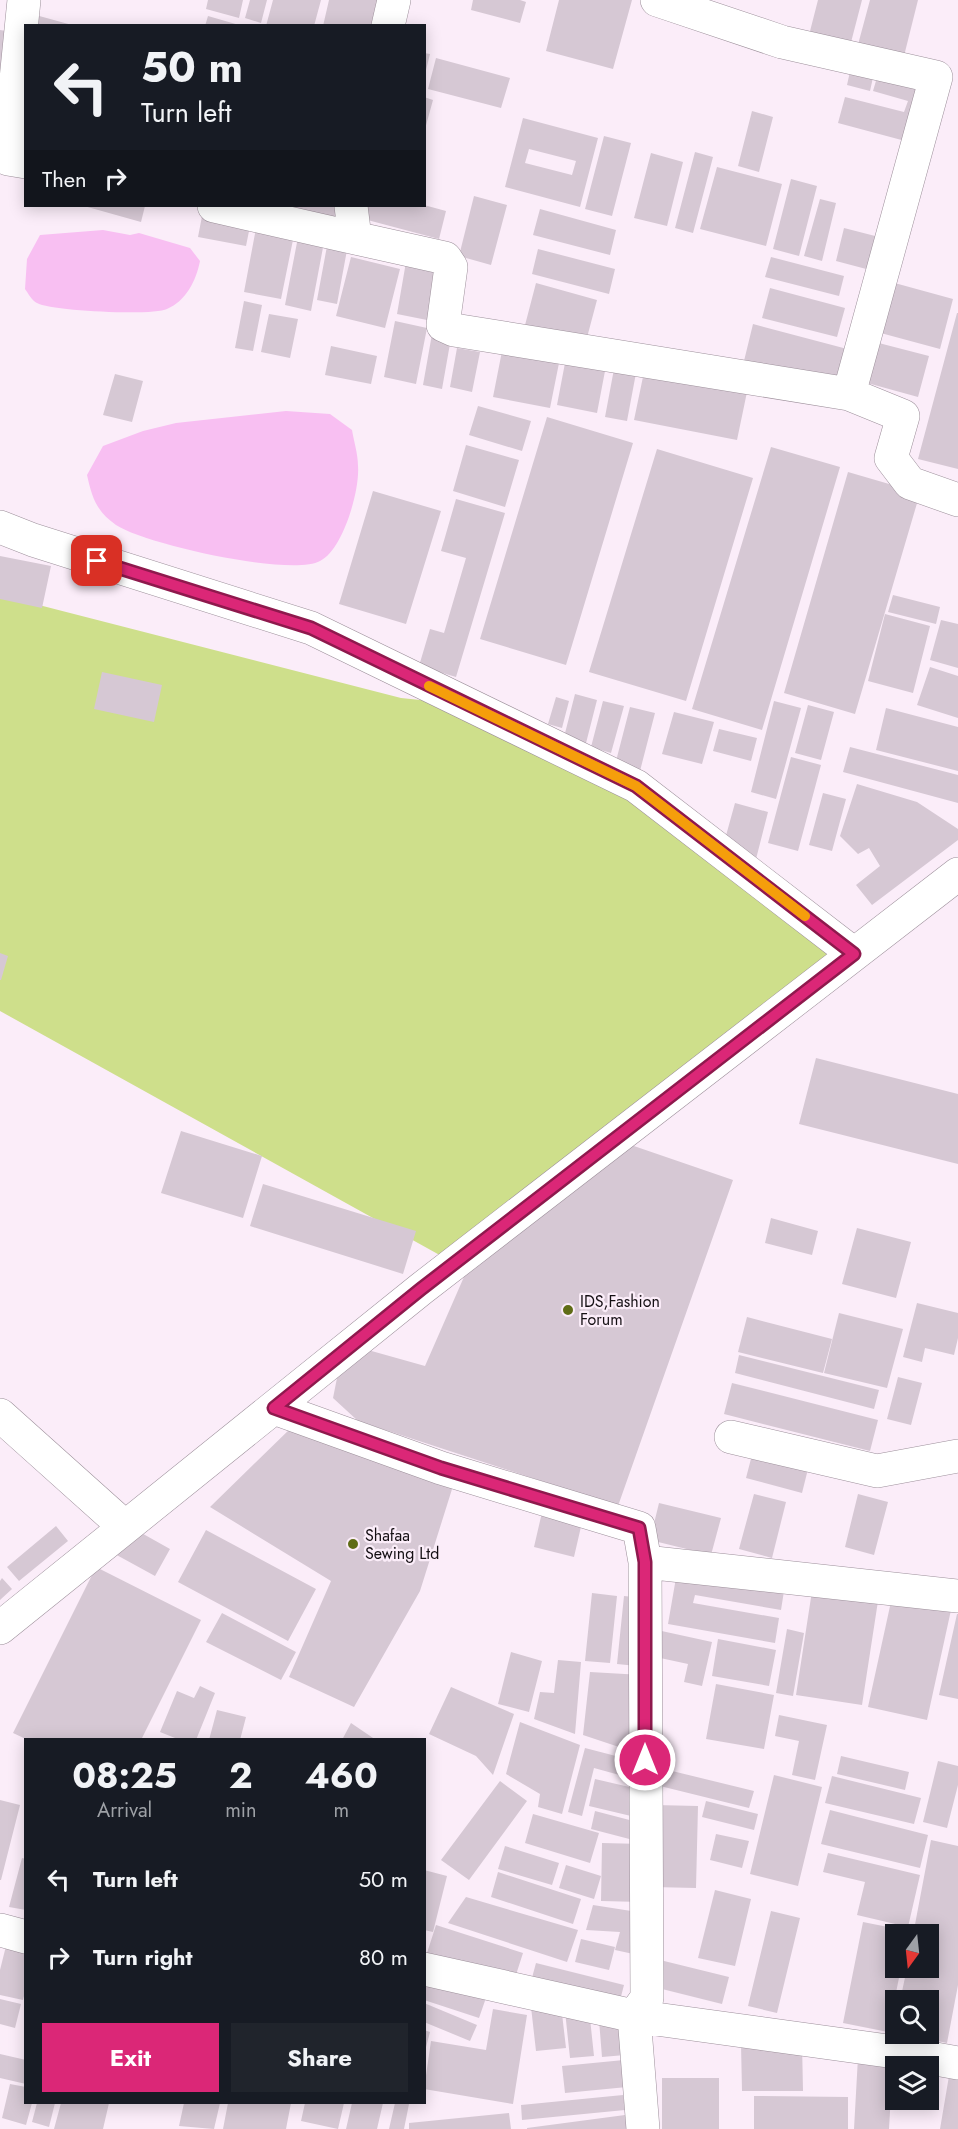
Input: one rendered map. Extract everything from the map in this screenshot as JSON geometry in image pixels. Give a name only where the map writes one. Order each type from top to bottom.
[{"type":"street","points":[[24,0],[8,159],[24,162]]},
{"type":"street","points":[[388,24],[394,0]]},
{"type":"street","points":[[657,0],[782,42],[936,77],[849,394]]},
{"type":"street","points":[[218,207],[445,258],[451,267],[443,325],[454,330],[849,394],[903,416],[891,458],[910,483],[958,500]]},
{"type":"street","points":[[351,207],[355,238]]},
{"type":"street","points":[[0,527],[33,540],[311,628],[636,786],[854,954]]},
{"type":"street","points":[[0,1628],[421,1289],[958,874]]},
{"type":"street","points":[[274,1408],[441,1468],[639,1528],[645,1562],[647,1998],[634,2016],[643,2129]]},
{"type":"street","points":[[0,1415],[125,1527]]},
{"type":"street","points":[[731,1437],[877,1471],[958,1456]]},
{"type":"street","points":[[645,1562],[958,1596]]},
{"type":"street","points":[[0,1930],[24,1936]]},
{"type":"street","points":[[426,1969],[634,2016],[958,2063]]},
{"type":"green space","points":[[0,595],[401,698],[469,705],[636,786],[854,954],[454,1263],[0,1011]]},
{"type":"shaded area","points":[[103,230],[130,235],[139,233],[190,248],[200,261],[193,283],[185,296],[167,309],[143,312],[102,312],[61,308],[33,301],[25,289],[27,259],[40,235]]},
{"type":"shaded area","points":[[286,411],[330,414],[352,430],[357,452],[358,477],[353,504],[336,545],[320,561],[304,565],[280,565],[250,562],[185,549],[132,533],[109,520],[99,509],[87,475],[103,446],[143,431],[176,423]]},
{"type":"building","points":[[208,0],[243,0],[239,18],[206,9]]},
{"type":"building","points":[[250,0],[267,0],[261,23],[245,18]]},
{"type":"building","points":[[273,0],[321,0],[315,24],[267,24]]},
{"type":"building","points":[[329,0],[384,0],[378,24],[323,24]]},
{"type":"building","points":[[473,0],[526,2],[520,23],[471,10]]},
{"type":"building","points":[[559,0],[632,0],[613,69],[546,51]]},
{"type":"building","points":[[818,0],[862,0],[849,50],[808,39]]},
{"type":"building","points":[[870,0],[918,0],[902,64],[856,52]]},
{"type":"building","points":[[32,14],[68,24],[30,24]]},
{"type":"building","points":[[208,16],[236,24],[206,24]]},
{"type":"building","points":[[0,30],[13,32],[0,83]]},
{"type":"building","points":[[426,53],[430,54],[426,70]]},
{"type":"building","points":[[436,58],[510,78],[501,108],[428,89]]},
{"type":"building","points":[[851,67],[874,73],[870,91],[847,85]]},
{"type":"building","points":[[878,74],[924,86],[909,142],[838,123],[845,97],[904,112],[908,101],[873,91]]},
{"type":"building","points":[[426,98],[433,100],[426,125]]},
{"type":"building","points":[[752,111],[773,117],[759,172],[738,166]]},
{"type":"building","points":[[523,118],[598,138],[580,207],[505,187]],"holes":[[[529,149],[576,161],[572,175],[525,163]]]},
{"type":"building","points":[[604,136],[631,143],[612,216],[585,209]]},
{"type":"building","points":[[695,152],[713,157],[693,233],[675,228]]},
{"type":"building","points":[[651,153],[683,162],[667,226],[634,218]]},
{"type":"building","points":[[717,167],[782,184],[766,246],[700,229]]},
{"type":"building","points":[[791,179],[817,186],[799,256],[773,249]]},
{"type":"building","points":[[474,196],[507,205],[491,265],[459,256]]},
{"type":"building","points":[[820,199],[836,203],[822,261],[804,256]]},
{"type":"building","points":[[426,206],[446,211],[439,239],[360,218],[363,207]]},
{"type":"building","points":[[88,207],[145,207],[141,222]]},
{"type":"building","points":[[274,207],[345,207],[339,228]]},
{"type":"building","points":[[540,209],[616,230],[610,255],[533,235]]},
{"type":"building","points":[[203,211],[251,221],[246,246],[198,237]]},
{"type":"building","points":[[257,223],[295,230],[281,299],[244,292]]},
{"type":"building","points":[[844,228],[879,237],[870,270],[836,261]]},
{"type":"building","points":[[299,232],[325,237],[311,311],[285,305]]},
{"type":"building","points":[[327,246],[347,250],[337,304],[317,300]]},
{"type":"building","points":[[538,249],[615,269],[609,294],[532,274]]},
{"type":"building","points":[[351,257],[400,269],[385,328],[336,316]]},
{"type":"building","points":[[771,257],[844,276],[839,296],[765,277]]},
{"type":"building","points":[[406,262],[447,270],[437,322],[397,314]]},
{"type":"building","points":[[891,282],[953,299],[940,349],[877,332]]},
{"type":"building","points":[[536,283],[597,300],[585,345],[524,329]]},
{"type":"building","points":[[770,288],[845,308],[837,337],[762,318]]},
{"type":"building","points":[[244,301],[262,305],[253,351],[235,348]]},
{"type":"building","points":[[958,313],[958,469],[918,459]]},
{"type":"building","points":[[269,314],[298,319],[290,358],[261,352]]},
{"type":"building","points":[[395,321],[427,328],[416,384],[384,377]]},
{"type":"building","points":[[753,324],[851,350],[842,387],[744,361]]},
{"type":"building","points":[[432,334],[451,338],[442,389],[423,385]]},
{"type":"building","points":[[871,341],[929,356],[918,397],[860,381]]},
{"type":"building","points":[[331,346],[377,356],[371,384],[325,375]]},
{"type":"building","points":[[503,346],[560,358],[550,408],[493,397]]},
{"type":"building","points":[[457,348],[480,352],[472,392],[450,387]]},
{"type":"building","points":[[565,363],[605,371],[597,413],[557,405]]},
{"type":"building","points":[[614,369],[636,373],[627,421],[605,417]]},
{"type":"building","points":[[644,372],[747,392],[737,440],[634,420]]},
{"type":"building","points":[[115,374],[143,381],[132,422],[103,415]]},
{"type":"building","points":[[478,406],[531,421],[522,451],[469,435]]},
{"type":"building","points":[[547,417],[633,443],[566,665],[480,639]]},
{"type":"building","points":[[466,445],[519,460],[505,507],[453,491]]},
{"type":"building","points":[[771,447],[840,467],[762,730],[692,709]]},
{"type":"building","points":[[657,449],[753,478],[686,701],[589,672]]},
{"type":"building","points":[[848,472],[920,493],[855,714],[784,693]]},
{"type":"building","points":[[373,491],[441,511],[406,624],[339,604]]},
{"type":"building","points":[[456,499],[505,513],[456,677],[419,666],[430,629],[444,633],[466,558],[441,551]]},
{"type":"building","points":[[0,556],[51,566],[42,608],[0,599]]},
{"type":"building","points":[[893,595],[940,607],[936,624],[888,612]]},
{"type":"building","points":[[885,614],[930,626],[913,693],[868,681]]},
{"type":"building","points":[[941,620],[958,624],[958,668],[930,660]]},
{"type":"building","points":[[930,667],[958,676],[958,718],[917,705]]},
{"type":"building","points":[[102,672],[162,685],[154,722],[94,709]]},
{"type":"building","points":[[575,694],[597,700],[584,751],[562,745]]},
{"type":"building","points":[[556,697],[569,701],[562,728],[548,724]]},
{"type":"building","points":[[603,701],[624,706],[611,753],[591,747]]},
{"type":"building","points":[[774,701],[801,708],[776,799],[751,792]]},
{"type":"building","points":[[808,705],[834,712],[821,760],[795,753]]},
{"type":"building","points":[[630,707],[655,713],[640,771],[615,765]]},
{"type":"building","points":[[886,708],[958,727],[958,771],[876,750]]},
{"type":"building","points":[[674,712],[714,722],[702,764],[662,754]]},
{"type":"building","points":[[719,729],[757,738],[751,761],[713,751]]},
{"type":"building","points":[[850,747],[958,775],[958,803],[843,772]]},
{"type":"building","points":[[791,757],[821,765],[798,851],[768,843]]},
{"type":"building","points":[[857,784],[917,802],[958,829],[958,840],[872,905],[856,885],[880,866],[869,848],[858,854],[840,836]]},
{"type":"building","points":[[823,793],[846,799],[832,851],[809,845]]},
{"type":"building","points":[[735,803],[768,812],[756,859],[722,850]]},
{"type":"building","points":[[0,953],[8,956],[1,980],[0,980]]},
{"type":"building","points":[[816,1058],[958,1094],[958,1164],[799,1124]]},
{"type":"building","points":[[181,1131],[262,1156],[243,1218],[161,1193]]},
{"type":"building","name":"IDS,Fashion Forum","points":[[631,1145],[733,1180],[618,1506],[358,1421],[333,1398],[339,1368],[368,1350],[425,1366],[467,1270]]},
{"type":"building","points":[[263,1184],[416,1231],[403,1274],[250,1226]]},
{"type":"building","points":[[771,1218],[818,1231],[812,1255],[765,1243]]},
{"type":"building","points":[[857,1228],[911,1242],[896,1298],[842,1284]]},
{"type":"building","points":[[917,1303],[958,1313],[958,1338],[954,1355],[925,1348],[922,1362],[903,1357]]},
{"type":"building","points":[[839,1313],[903,1329],[887,1388],[824,1373]]},
{"type":"building","points":[[747,1317],[832,1339],[823,1373],[738,1352]]},
{"type":"building","points":[[739,1355],[879,1390],[874,1409],[735,1373]]},
{"type":"building","points":[[898,1377],[922,1383],[911,1425],[887,1419]]},
{"type":"building","points":[[732,1383],[878,1420],[870,1451],[724,1414]]},
{"type":"building","name":"Shafaa Sewing Ltd","points":[[293,1426],[453,1486],[420,1591],[354,1707],[289,1677],[331,1581],[210,1507]]},
{"type":"building","points":[[753,1451],[809,1465],[802,1493],[746,1478]]},
{"type":"building","points":[[754,1494],[786,1502],[772,1558],[739,1549]]},
{"type":"building","points":[[858,1494],[888,1502],[874,1555],[845,1547]]},
{"type":"building","points":[[659,1503],[721,1518],[711,1555],[650,1540]]},
{"type":"building","points":[[543,1508],[583,1518],[574,1557],[534,1547]]},
{"type":"building","points":[[56,1526],[68,1541],[19,1581],[7,1567]]},
{"type":"building","points":[[129,1526],[170,1549],[155,1576],[113,1553]]},
{"type":"building","points":[[206,1530],[316,1589],[288,1641],[178,1582]]},
{"type":"building","points":[[96,1567],[201,1620],[142,1738],[24,1738],[13,1733]]},
{"type":"building","points":[[677,1572],[784,1591],[781,1610],[695,1595],[693,1603],[779,1618],[775,1643],[668,1624]]},
{"type":"building","points":[[2,1578],[12,1589],[0,1600],[0,1581]]},
{"type":"building","points":[[812,1591],[878,1601],[862,1705],[796,1695]]},
{"type":"building","points":[[592,1593],[617,1596],[610,1663],[585,1661]]},
{"type":"building","points":[[624,1596],[643,1598],[637,1666],[617,1664]]},
{"type":"building","points":[[892,1597],[951,1610],[927,1720],[868,1707]]},
{"type":"building","points":[[222,1613],[296,1652],[281,1680],[206,1642]]},
{"type":"building","points":[[958,1614],[958,1699],[939,1695]]},
{"type":"building","points":[[787,1629],[804,1633],[793,1696],[776,1693]]},
{"type":"building","points":[[657,1630],[712,1642],[702,1686],[684,1682],[688,1664],[651,1656]]},
{"type":"building","points":[[718,1639],[776,1650],[769,1686],[712,1676]]},
{"type":"building","points":[[511,1652],[542,1661],[529,1712],[498,1704]]},
{"type":"building","points":[[558,1660],[581,1662],[575,1734],[534,1719],[540,1692],[554,1693]]},
{"type":"building","points":[[590,1672],[642,1675],[637,1753],[583,1735]]},
{"type":"building","points":[[716,1684],[774,1695],[764,1749],[706,1739]]},
{"type":"building","points":[[200,1686],[215,1693],[197,1738],[175,1738],[160,1732],[177,1691],[194,1698]]},
{"type":"building","points":[[451,1687],[514,1714],[493,1775],[476,1756],[429,1734]]},
{"type":"building","points":[[217,1710],[246,1717],[241,1738],[210,1738]]},
{"type":"building","points":[[779,1715],[827,1725],[815,1780],[792,1775],[799,1741],[775,1736]]},
{"type":"building","points":[[520,1722],[580,1745],[562,1814],[538,1807],[540,1794],[506,1774]]},
{"type":"building","points":[[351,1723],[373,1738],[343,1738]]},
{"type":"building","points":[[585,1748],[639,1762],[634,1779],[594,1768],[582,1816],[568,1812]]},
{"type":"building","points":[[841,1756],[909,1772],[905,1790],[837,1774]]},
{"type":"building","points":[[938,1761],[958,1766],[958,1785],[947,1828],[923,1822]]},
{"type":"building","points":[[664,1769],[754,1791],[749,1808],[660,1786]]},
{"type":"building","points":[[774,1775],[822,1787],[798,1886],[750,1874]]},
{"type":"building","points":[[832,1776],[921,1798],[914,1824],[825,1803]]},
{"type":"building","points":[[595,1779],[638,1789],[631,1816],[589,1806]]},
{"type":"building","points":[[500,1781],[527,1801],[469,1880],[441,1860]]},
{"type":"building","points":[[0,1800],[20,1805],[1,1880],[0,1880]]},
{"type":"building","points":[[706,1801],[758,1814],[754,1830],[702,1817]]},
{"type":"building","points":[[655,1805],[698,1806],[696,1888],[653,1887]]},
{"type":"building","points":[[830,1810],[928,1835],[920,1868],[821,1844]]},
{"type":"building","points":[[595,1811],[641,1823],[637,1841],[591,1829]]},
{"type":"building","points":[[533,1814],[599,1833],[590,1863],[525,1843]]},
{"type":"building","points":[[716,1834],[749,1841],[742,1868],[710,1860]]},
{"type":"building","points":[[931,1840],[958,1846],[958,1985],[947,2043],[939,2041],[939,1990],[902,1990],[905,1978],[939,1978],[939,1924],[915,1924]]},
{"type":"building","points":[[602,1843],[643,1844],[642,1902],[601,1901]]},
{"type":"building","points":[[505,1846],[559,1863],[552,1885],[498,1869]]},
{"type":"building","points":[[828,1853],[920,1875],[909,1924],[895,1924],[857,1915],[865,1882],[823,1872]]},
{"type":"building","points":[[22,1858],[24,1858],[24,1910],[9,1907]]},
{"type":"building","points":[[566,1865],[601,1876],[594,1899],[559,1888]]},
{"type":"building","points":[[426,1871],[447,1876],[433,1932],[426,1930]]},
{"type":"building","points":[[498,1872],[581,1899],[573,1924],[491,1897]]},
{"type":"building","points":[[715,1890],[751,1899],[735,1966],[698,1958]]},
{"type":"building","points":[[466,1897],[578,1930],[567,1962],[448,1923]]},
{"type":"building","points":[[593,1905],[644,1913],[638,1955],[615,1950],[620,1932],[586,1930]]},
{"type":"building","points":[[771,1911],[800,1918],[777,2013],[748,2006]]},
{"type":"building","points":[[863,1922],[885,1926],[885,1978],[899,1978],[897,1990],[885,1990],[885,2031],[843,2023]]},
{"type":"building","points":[[436,1925],[523,1953],[514,1981],[427,1953]]},
{"type":"building","points":[[581,1939],[615,1947],[609,1970],[575,1962]]},
{"type":"building","points":[[7,1942],[24,1946],[23,2000],[0,1995],[0,1970]]},
{"type":"building","points":[[660,1960],[729,1977],[722,2004],[654,1987]]},
{"type":"building","points":[[536,1963],[624,1985],[618,2008],[530,1985]]},
{"type":"building","points":[[426,1977],[487,1995],[479,2018],[426,2001]]},
{"type":"building","points":[[0,1999],[21,2004],[15,2028],[0,2024]]},
{"type":"building","points":[[426,2004],[477,2025],[470,2041],[426,2023]]},
{"type":"building","points":[[561,2005],[566,2048],[536,2051],[531,2007]]},
{"type":"building","points":[[493,2009],[527,2015],[513,2104],[426,2089],[431,2041],[486,2050]]},
{"type":"building","points":[[589,2009],[594,2056],[570,2058],[565,2011]]},
{"type":"building","points":[[621,2017],[625,2055],[602,2057],[599,2020]]},
{"type":"building","points":[[426,2031],[430,2032],[426,2047]]},
{"type":"building","points":[[802,2043],[803,2091],[742,2091],[741,2044]]},
{"type":"building","points":[[0,2054],[24,2060],[24,2084],[0,2078]]},
{"type":"building","points":[[858,2057],[885,2059],[885,2110],[890,2110],[889,2129],[854,2129]]},
{"type":"building","points":[[624,2060],[627,2087],[565,2093],[562,2066]]},
{"type":"building","points":[[949,2076],[958,2077],[958,2129],[940,2129]]},
{"type":"building","points":[[662,2078],[719,2078],[719,2129],[662,2129]]},
{"type":"building","points":[[10,2084],[24,2087],[24,2104],[32,2104],[26,2125],[2,2118]]},
{"type":"building","points":[[623,2095],[625,2110],[522,2120],[521,2105]]},
{"type":"building","points":[[754,2096],[848,2097],[848,2129],[754,2129]]},
{"type":"building","points":[[37,2104],[55,2104],[49,2127],[32,2122]]},
{"type":"building","points":[[61,2104],[109,2104],[103,2129],[54,2129]]},
{"type":"building","points":[[184,2104],[220,2104],[214,2129],[179,2126]]},
{"type":"building","points":[[228,2104],[291,2104],[286,2129],[223,2129]]},
{"type":"building","points":[[305,2104],[344,2104],[338,2129],[301,2121]]},
{"type":"building","points":[[352,2104],[383,2104],[377,2129],[346,2129]]},
{"type":"building","points":[[395,2104],[409,2104],[404,2129],[389,2129]]},
{"type":"building","points":[[509,2113],[511,2129],[409,2129],[409,2123]]},
{"type":"building","points":[[625,2115],[627,2129],[527,2129],[527,2128]]},
{"type":"slow traffic","points":[[429,686],[636,786],[805,916]]},
{"type":"place","name":"IDS,Fashion Forum","points":[[568,1310]]},
{"type":"place","name":"Shafaa Sewing Ltd","points":[[353,1544]]},
{"type":"route","points":[[97,561],[311,628],[636,786],[854,954],[421,1289],[274,1408],[441,1468],[639,1528],[645,1562],[645,1760]]}]
